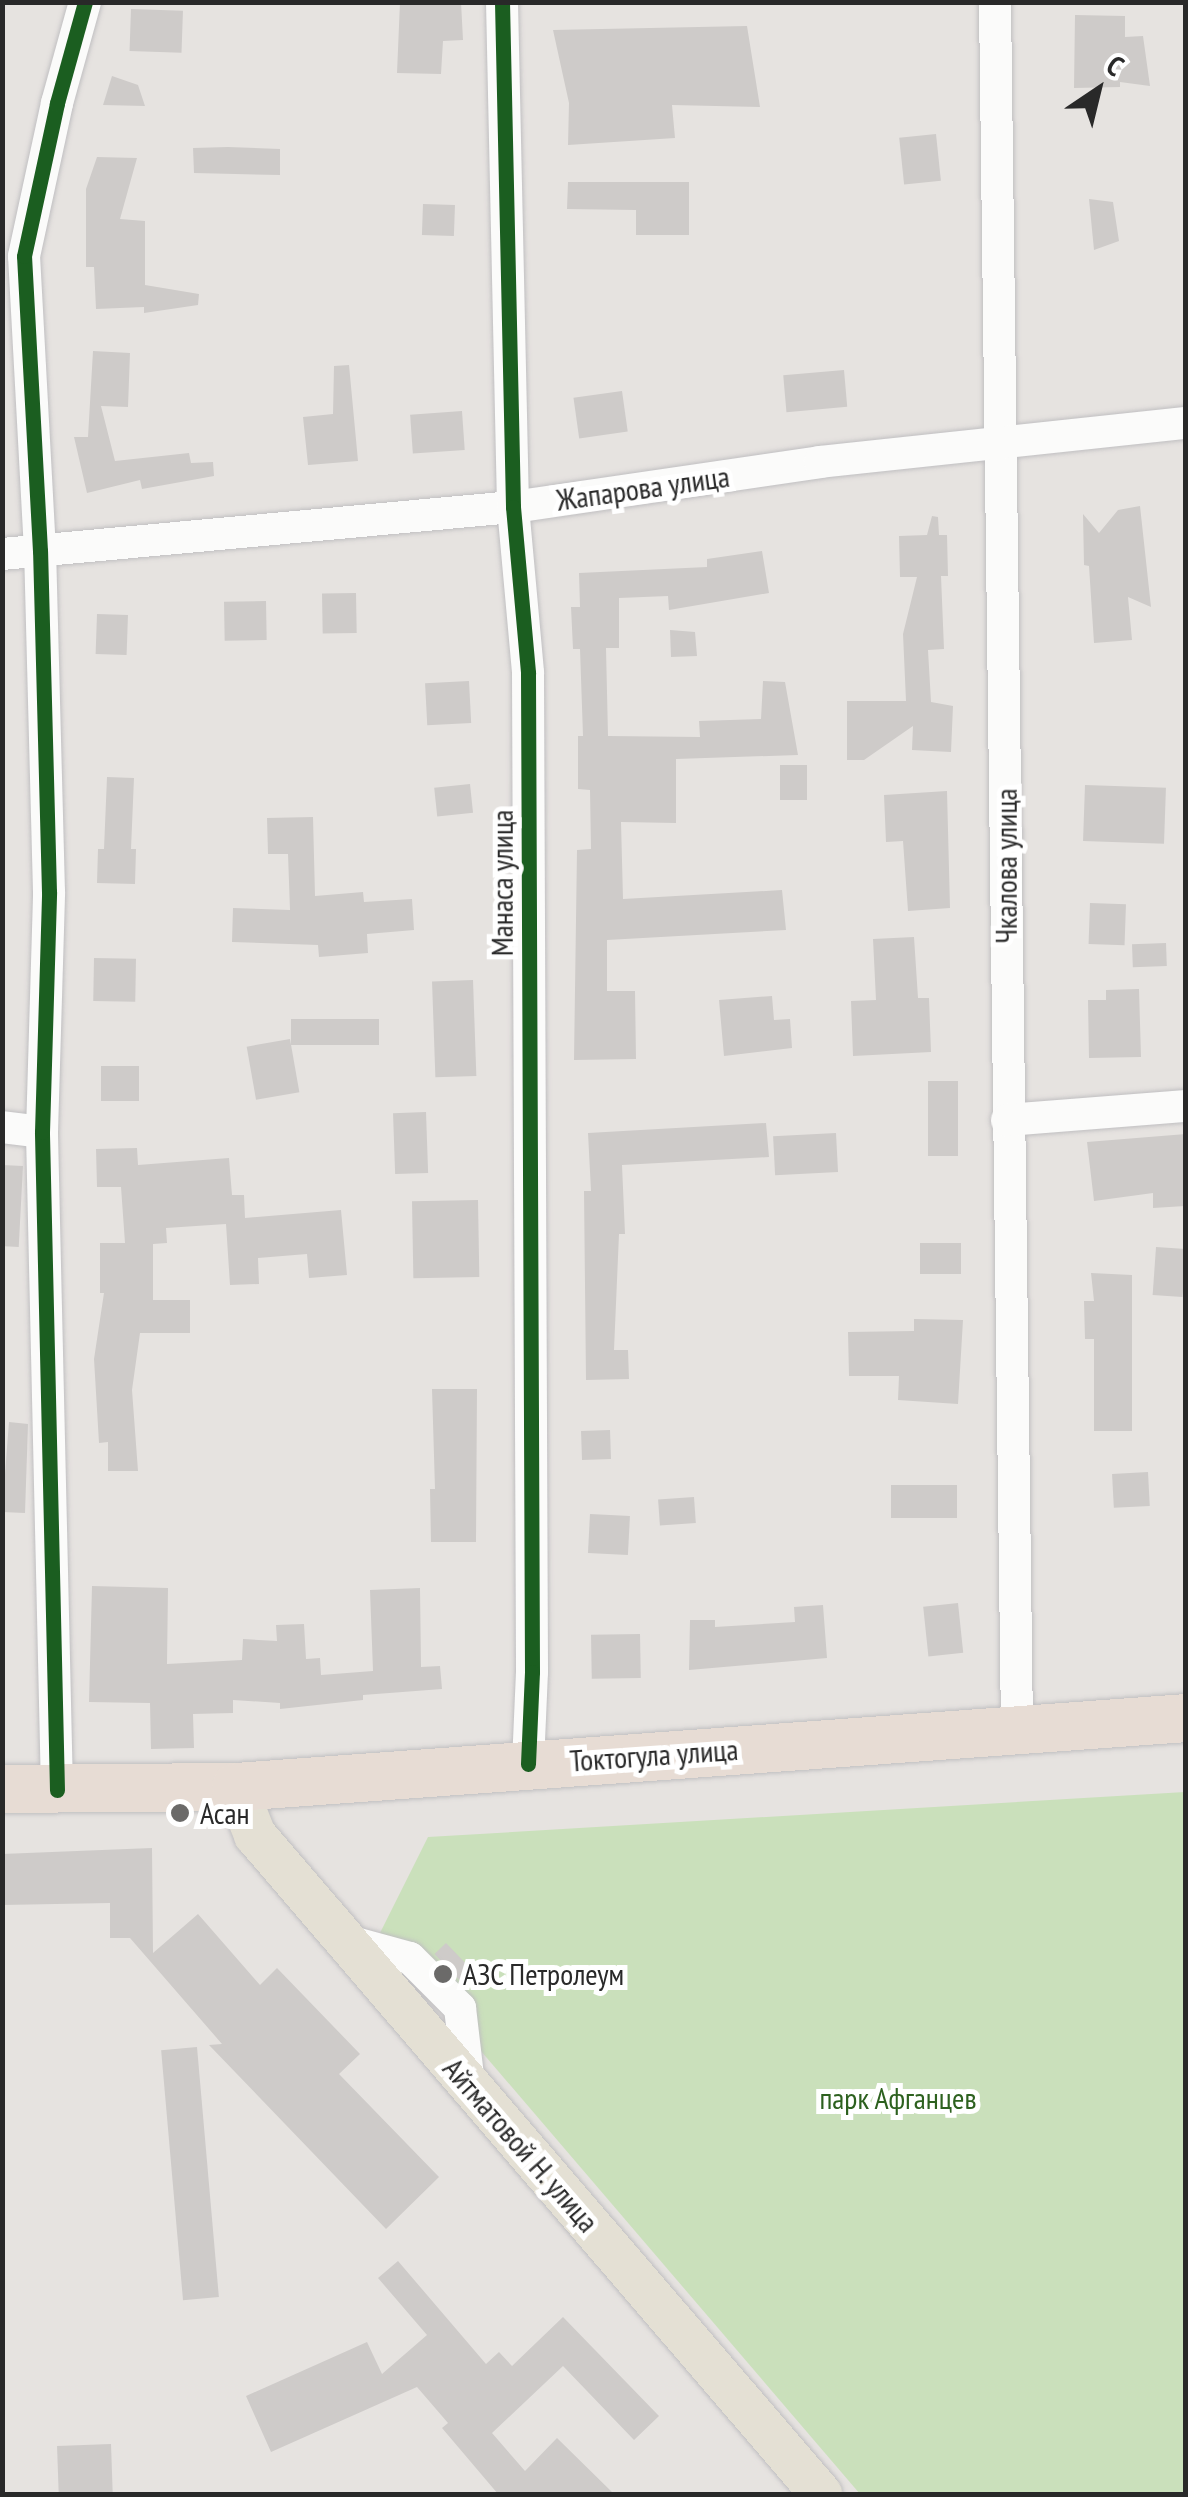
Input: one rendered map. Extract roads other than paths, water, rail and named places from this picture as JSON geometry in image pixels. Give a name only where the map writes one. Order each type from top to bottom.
[{"type":"highway","name":"Токтогула улица","points":[[2,1789],[236,1788],[1186,1718]]},
{"type":"main road","name":"Айтматовой Н. улица","points":[[236,1788],[254,1835],[821,2494]]},
{"type":"street","points":[[57,1790],[42,1132],[49,892],[40,552],[24,256],[57,103],[85,2]]},
{"type":"street","name":"Манаса улица","points":[[502,2],[512,507],[528,693],[532,1672],[528,1764]]},
{"type":"street","name":"Чкалова улица","points":[[995,2],[1004,440],[1017,1730]]},
{"type":"street","name":"Жапарова улица","points":[[2,554],[512,507],[1004,440],[1186,423]]},
{"type":"street","points":[[1008,1120],[1186,1106]]},
{"type":"street","points":[[2,1127],[42,1132]]},
{"type":"place","name":"Асан","points":[[180,1813]]},
{"type":"place","name":"АЗС Петролеум","points":[[443,1974]]},
{"type":"park label","name":"парк Афганцев","points":[[898,2098]]}]
